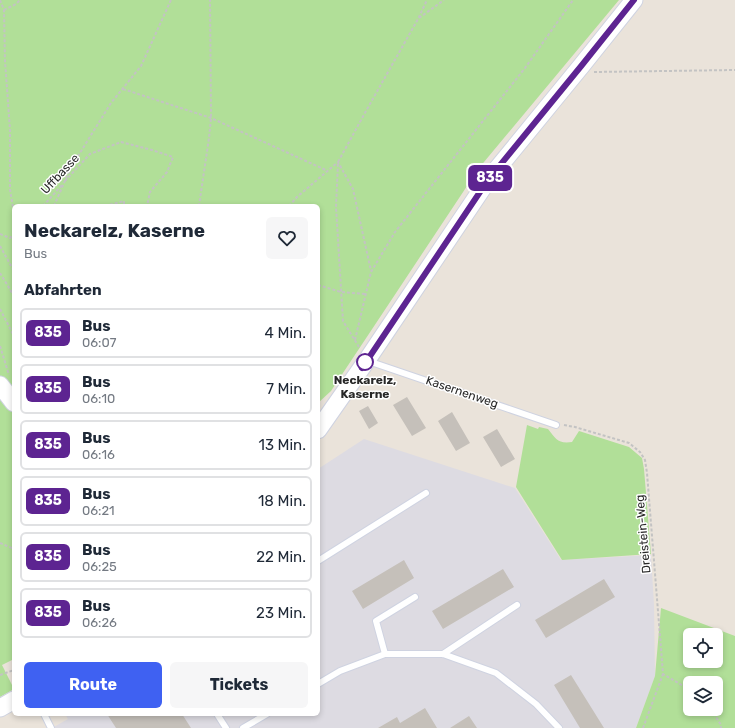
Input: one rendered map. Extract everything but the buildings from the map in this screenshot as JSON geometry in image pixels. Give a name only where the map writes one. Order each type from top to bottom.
[{"type":"street","points":[[320,427],[488,180],[634,0]]},
{"type":"street","points":[[5,382],[12,398]]},
{"type":"street","points":[[0,708],[12,701]]},
{"type":"lane","name":"Kasernenweg","points":[[364,364],[556,425]]},
{"type":"lane","points":[[320,560],[426,493]]},
{"type":"lane","points":[[385,654],[376,621],[415,597]]},
{"type":"lane","points":[[443,654],[517,605]]},
{"type":"lane","points":[[320,683],[340,671],[385,654],[443,654],[496,673],[536,704],[560,728]]},
{"type":"lane","points":[[45,716],[51,728]]},
{"type":"lane","points":[[218,716],[226,728]]},
{"type":"lane","points":[[243,728],[264,716]]},
{"type":"path","points":[[0,0],[4,10],[5,61],[10,130],[10,190],[12,204]]},
{"type":"path","points":[[4,10],[16,4],[20,0]]},
{"type":"path","points":[[55,204],[70,169],[103,116],[141,66],[171,0]]},
{"type":"path","points":[[199,204],[211,118],[210,0]]},
{"type":"path","points":[[291,204],[297,196],[338,162],[418,19],[427,0]]},
{"type":"path","points":[[418,19],[444,0]]},
{"type":"path","points":[[338,162],[336,207],[343,320],[355,340],[372,272],[395,232],[526,68],[573,0]]},
{"type":"path","points":[[582,65],[594,72],[735,70]]},
{"type":"path","points":[[123,89],[211,118],[328,171]]},
{"type":"path","name":"Uffbasse","points":[[45,204],[90,154],[121,142],[173,157],[167,172],[150,192],[147,204]]},
{"type":"path","points":[[338,162],[353,189],[372,272]]},
{"type":"path","points":[[113,204],[124,201],[124,204]]},
{"type":"path","points":[[0,234],[10,238],[12,236]]},
{"type":"path","points":[[0,246],[12,267]]},
{"type":"path","points":[[0,273],[12,293]]},
{"type":"path","points":[[320,286],[341,292],[366,294]]},
{"type":"path","points":[[0,309],[12,332]]},
{"type":"path","points":[[0,346],[5,382]]},
{"type":"path","name":"Dreistein-Weg","points":[[556,425],[575,427],[629,443],[640,452],[645,460],[663,674]]},
{"type":"path","points":[[0,543],[12,548]]},
{"type":"path","points":[[0,675],[12,671]]},
{"type":"path","points":[[644,728],[663,674],[683,686]]},
{"type":"path","points":[[715,716],[722,727]]},
{"type":"shaded area","points":[[364,439],[515,488],[561,560],[651,555],[654,605],[655,676],[636,728],[52,728],[68,719],[66,716],[320,716],[320,468]]},
{"type":"green space","points":[[0,0],[619,0],[479,168],[331,391],[320,401],[320,204],[12,204],[12,660],[2,665],[12,685],[12,690],[0,697]]},
{"type":"green space","points":[[527,425],[538,429],[539,427],[548,429],[555,438],[563,442],[572,442],[579,431],[629,447],[642,458],[651,554],[562,560],[516,487]]},
{"type":"green space","points":[[661,608],[714,628],[683,628],[683,668],[723,668],[723,631],[735,636],[735,728],[636,728],[655,676]]},
{"type":"bus line","name":"835","points":[[362,368],[488,180],[634,0]]},
{"type":"place","name":"Neckarelz, Kaserne","points":[[365,362]]}]
